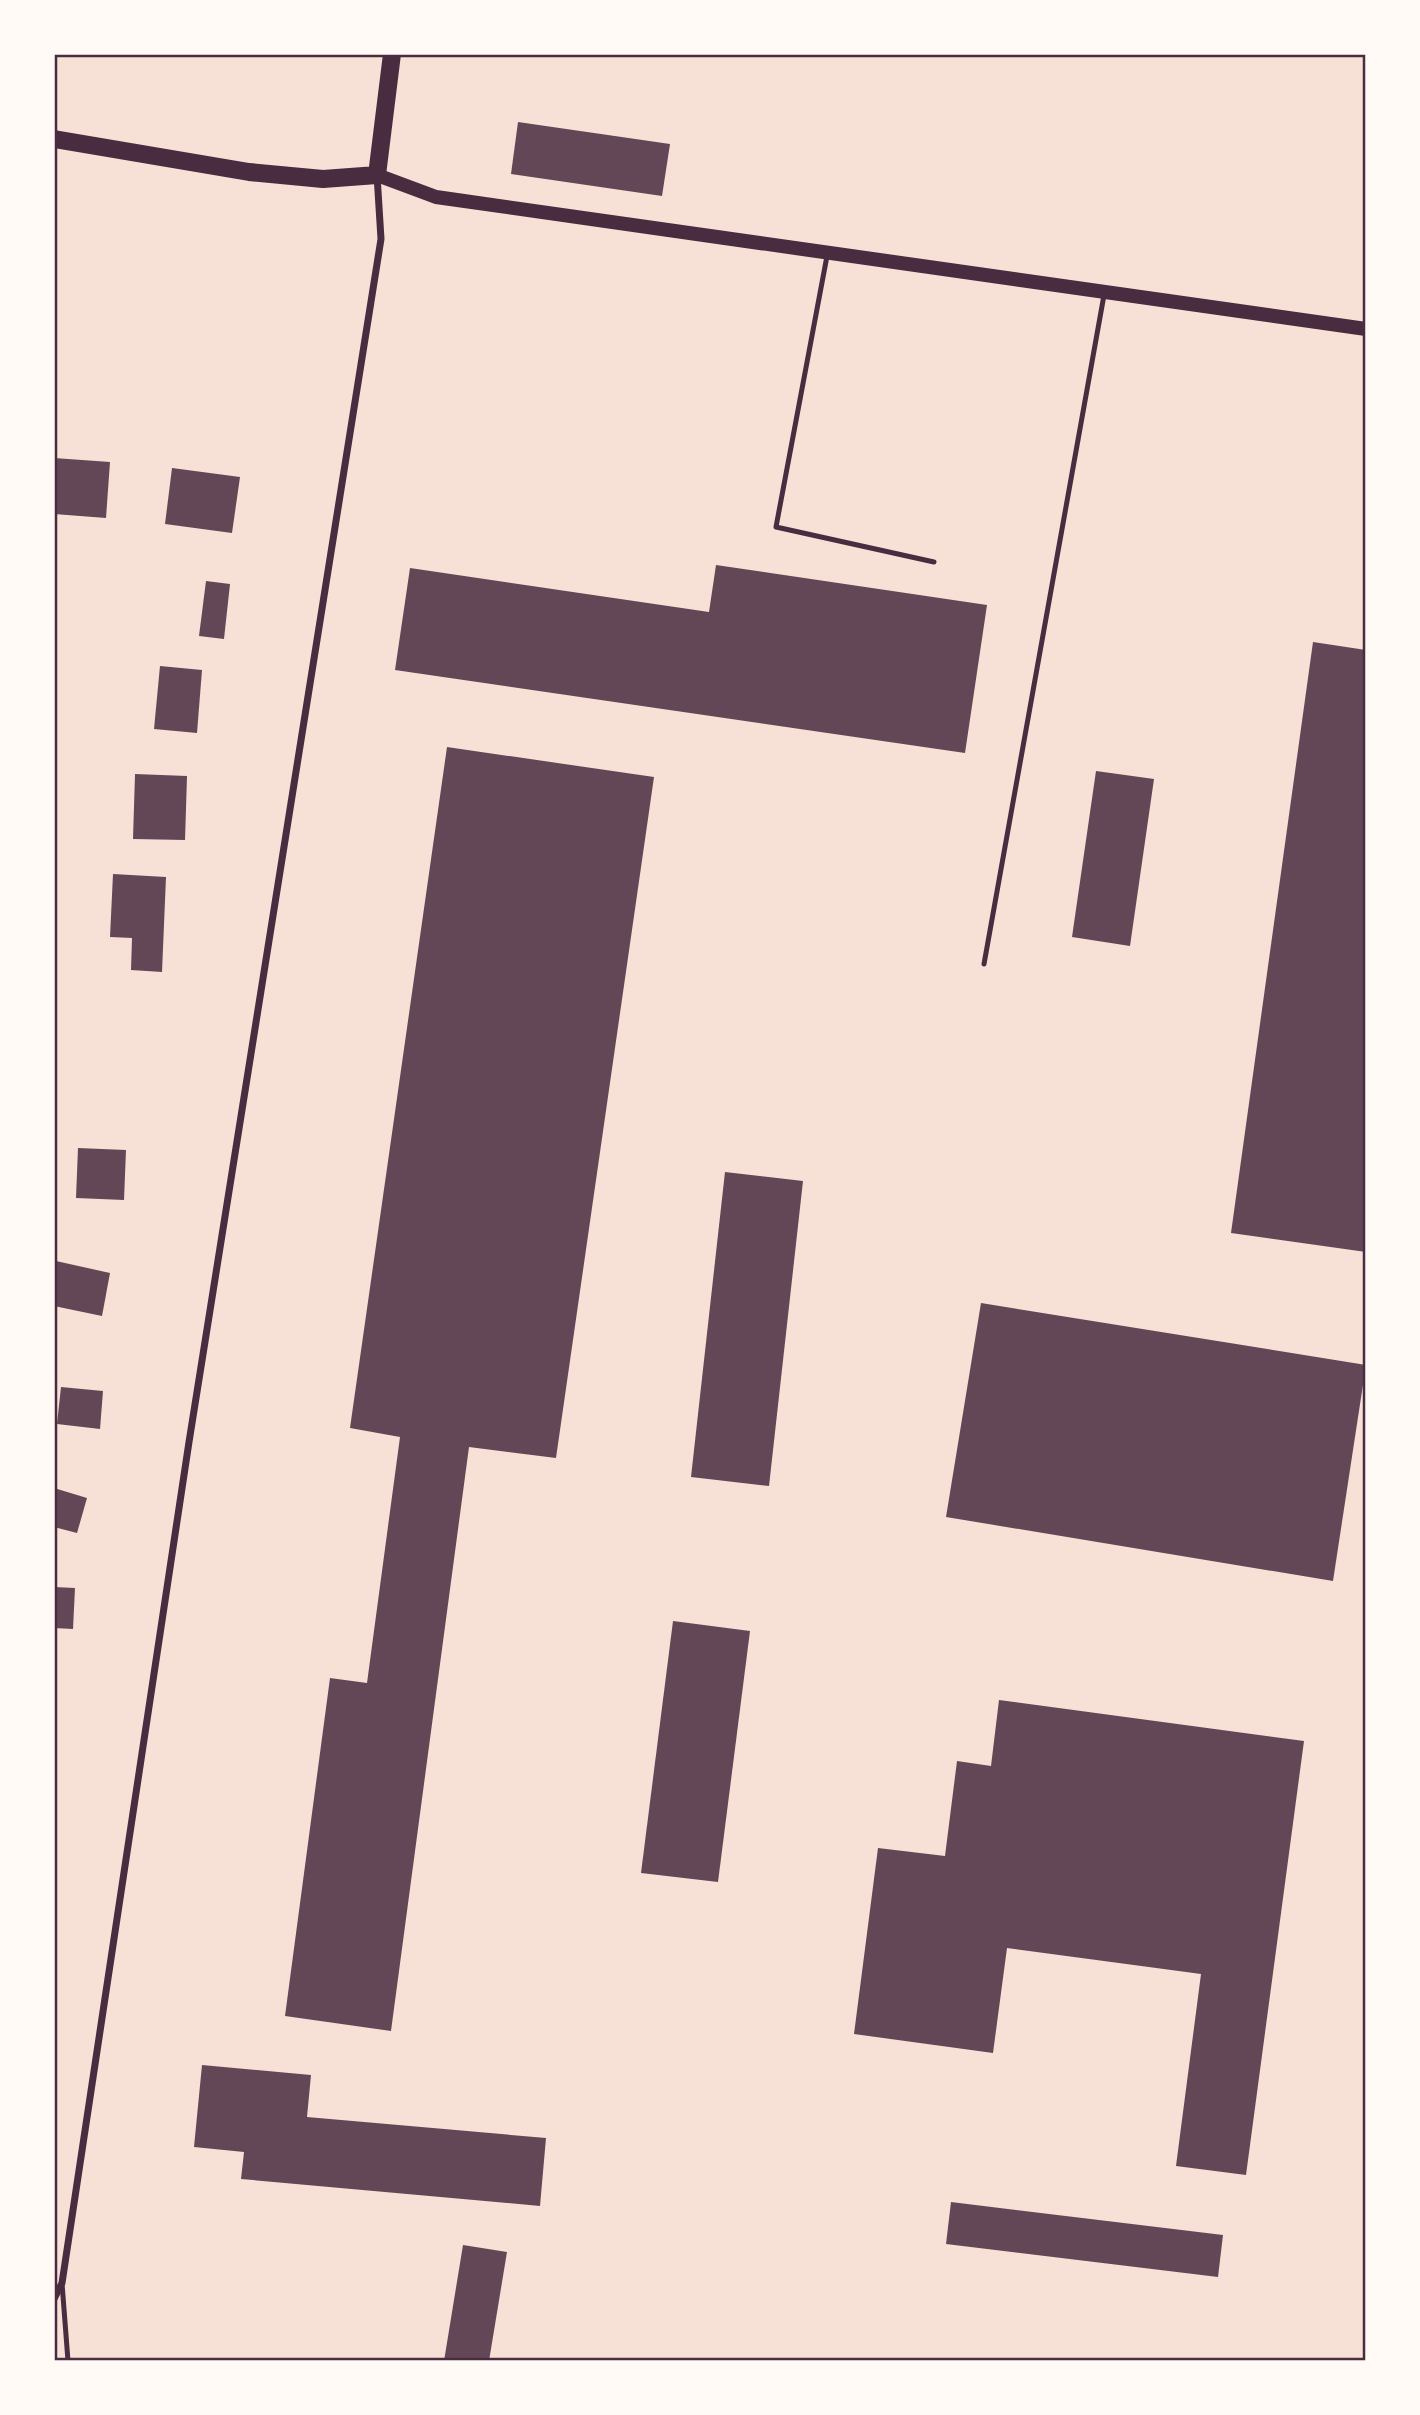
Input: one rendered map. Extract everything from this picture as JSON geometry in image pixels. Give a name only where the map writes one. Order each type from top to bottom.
[{"type":"main road","points":[[377,175],[392,54]]},
{"type":"main road","points":[[54,139],[261,173],[323,179],[377,175],[436,197],[1366,329]]},
{"type":"street","points":[[54,2299],[381,239],[377,175]]},
{"type":"lane","points":[[828,253],[776,527],[934,562]]},
{"type":"lane","points":[[984,964],[1104,292]]},
{"type":"lane","points":[[58,2282],[68,2361]]},
{"type":"building","points":[[518,122],[670,144],[662,196],[511,174]]},
{"type":"building","points":[[54,458],[110,462],[106,518],[54,514]]},
{"type":"building","points":[[172,468],[240,477],[232,533],[165,524]]},
{"type":"building","points":[[716,565],[987,605],[965,753],[395,670],[410,568],[709,612]]},
{"type":"building","points":[[206,581],[230,584],[224,639],[199,636]]},
{"type":"building","points":[[1313,642],[1366,650],[1366,1252],[1231,1233]]},
{"type":"building","points":[[160,666],[202,670],[197,733],[154,729]]},
{"type":"building","points":[[447,747],[654,777],[556,1458],[469,1447],[391,2031],[285,2016],[330,1678],[367,1683],[400,1437],[350,1428]]},
{"type":"building","points":[[1096,771],[1154,779],[1130,946],[1072,937]]},
{"type":"building","points":[[135,774],[187,776],[185,840],[133,839]]},
{"type":"building","points":[[113,874],[166,877],[162,972],[131,970],[132,938],[110,937]]},
{"type":"building","points":[[78,1148],[126,1150],[124,1200],[76,1198]]},
{"type":"building","points":[[725,1172],[803,1181],[769,1486],[691,1477]]},
{"type":"building","points":[[56,1261],[110,1273],[102,1316],[54,1306]]},
{"type":"building","points":[[981,1303],[1366,1365],[1333,1581],[946,1517]]},
{"type":"building","points":[[61,1387],[103,1391],[100,1429],[57,1424]]},
{"type":"building","points":[[54,1488],[87,1498],[77,1533],[54,1527]]},
{"type":"building","points":[[54,1587],[75,1588],[73,1629],[54,1628]]},
{"type":"building","points":[[673,1621],[750,1631],[718,1882],[641,1873]]},
{"type":"building","points":[[999,1700],[1304,1741],[1246,2175],[1176,2166],[1201,1974],[1007,1948],[993,2053],[854,2034],[878,1848],[945,1856],[957,1761],[991,1766]]},
{"type":"building","points":[[202,2065],[311,2075],[307,2117],[546,2138],[540,2206],[241,2179],[244,2152],[194,2147]]},
{"type":"building","points":[[951,2202],[1223,2235],[1218,2277],[946,2244]]},
{"type":"building","points":[[463,2245],[507,2252],[489,2361],[444,2361]]}]
